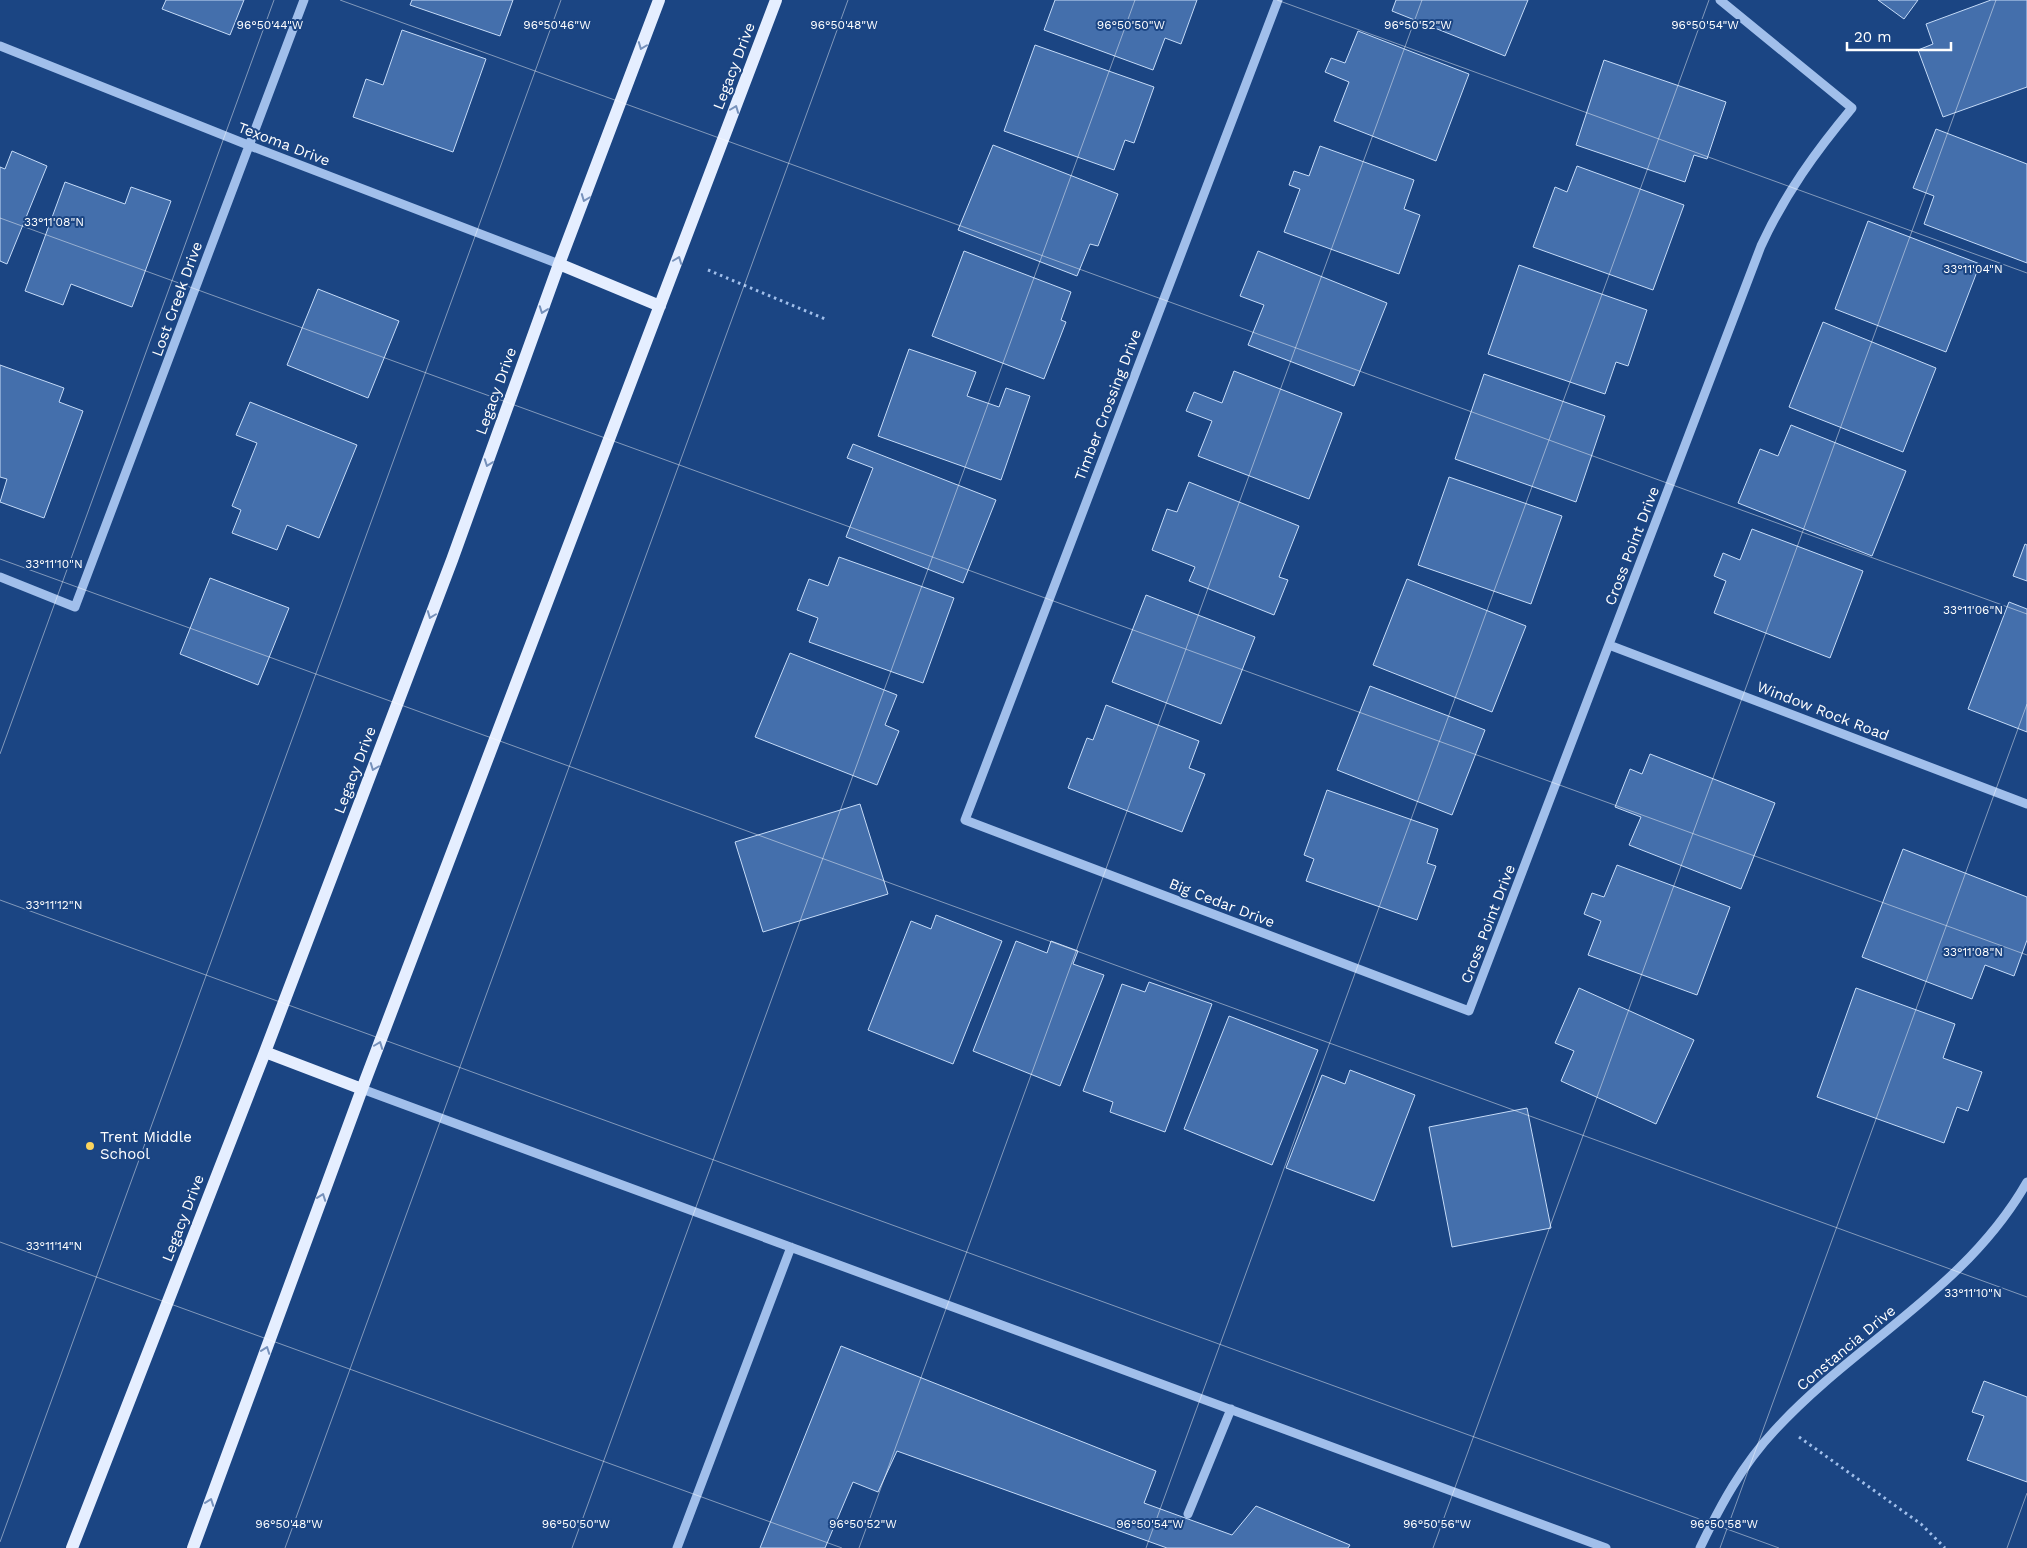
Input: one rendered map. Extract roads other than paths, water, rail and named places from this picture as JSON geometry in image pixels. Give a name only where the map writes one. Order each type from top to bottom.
[{"type":"main road","name":"Legacy Drive","points":[[72,1548],[265,1052],[452,560],[559,264],[659,0]]},
{"type":"main road","name":"Legacy Drive","points":[[193,1548],[362,1089],[776,0]]},
{"type":"main road","points":[[559,264],[660,306]]},
{"type":"main road","points":[[265,1052],[362,1089]]},
{"type":"street","name":"Lost Creek Drive","points":[[0,576],[75,606],[304,0]]},
{"type":"street","name":"Timber Crossing Drive","points":[[965,820],[1278,0]]},
{"type":"street","name":"Cross Point Drive","points":[[1469,1011],[1761,246],[1790,189],[1808,162],[1852,108],[1720,0]]},
{"type":"street","name":"Texoma Drive","points":[[0,46],[248,145],[559,264]]},
{"type":"street","name":"Window Rock Road","points":[[1609,645],[2027,804]]},
{"type":"street","name":"Big Cedar Drive","points":[[965,820],[1469,1011]]},
{"type":"street","points":[[362,1089],[1606,1548]]},
{"type":"street","name":"Constancia Drive","points":[[1700,1548],[1733,1485],[1780,1424],[1806,1399],[1954,1275],[1996,1229],[2027,1182]]},
{"type":"street","points":[[677,1548],[791,1247]]},
{"type":"street","points":[[1188,1514],[1231,1410]]},
{"type":"place","name":"Trent Middle School","points":[[90,1146]]}]
